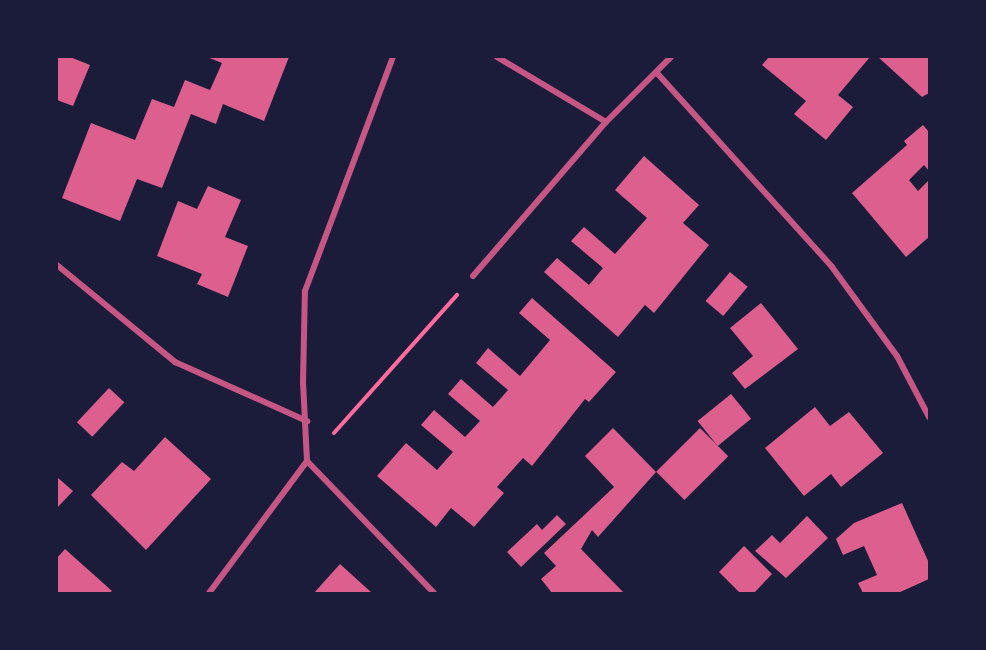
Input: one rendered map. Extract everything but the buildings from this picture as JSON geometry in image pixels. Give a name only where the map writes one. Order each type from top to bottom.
[{"type":"street","points":[[209,593],[307,461],[307,421],[303,383],[305,291],[393,57]]},
{"type":"street","points":[[497,57],[606,122]]},
{"type":"street","points":[[472,276],[606,122],[671,57]]},
{"type":"street","points":[[657,73],[832,267],[897,356],[929,417]]},
{"type":"street","points":[[57,265],[175,362],[307,421]]},
{"type":"street","points":[[307,461],[434,593]]},
{"type":"path","points":[[307,461],[390,374],[472,276]]}]
